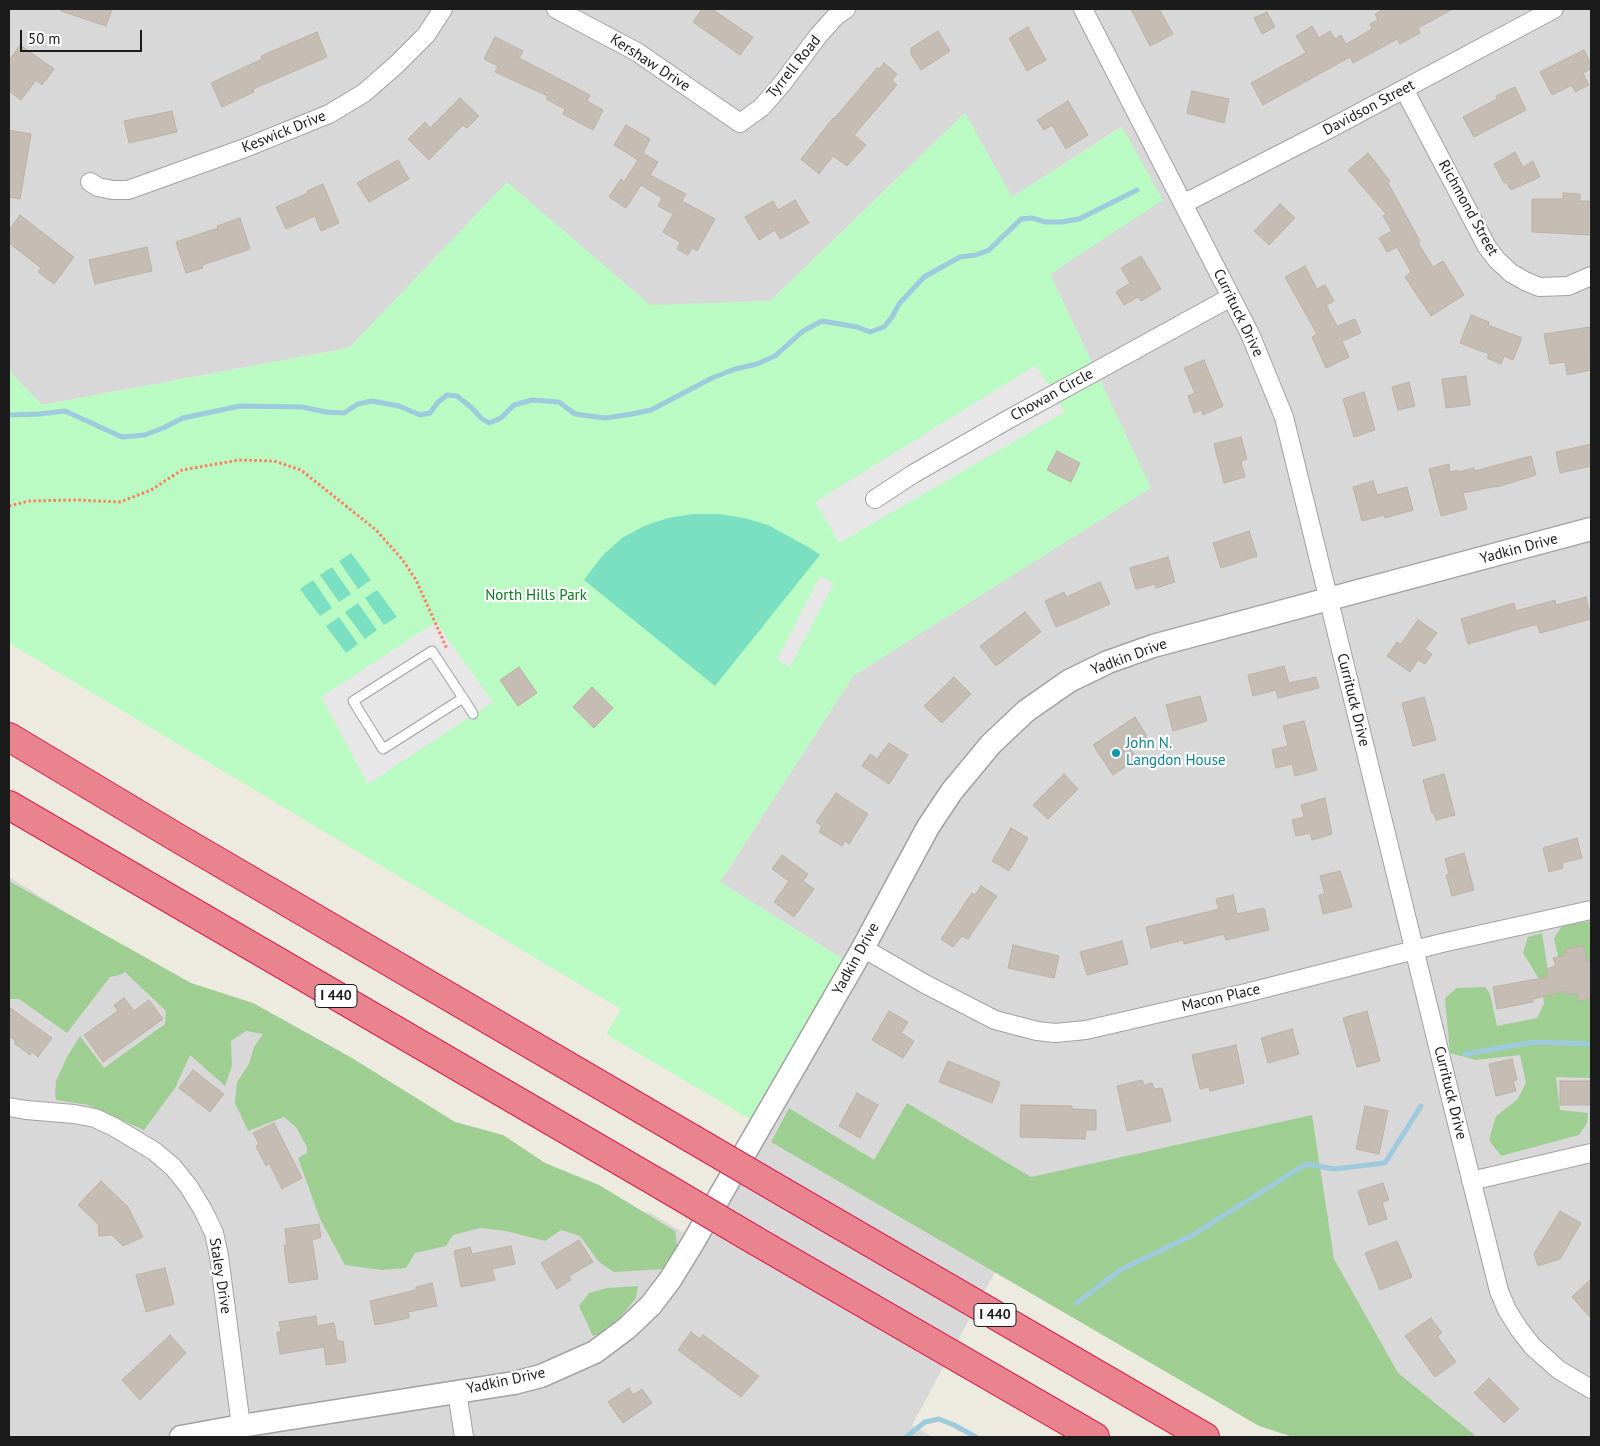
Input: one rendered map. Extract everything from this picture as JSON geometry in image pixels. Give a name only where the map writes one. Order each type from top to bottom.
[{"type":"highway","name":"I 440","points":[[9,737],[691,1138],[1205,1437]]},
{"type":"highway","name":"I 440","points":[[9,806],[1095,1437]]},
{"type":"street","name":"Keswick Drive","points":[[90,182],[98,187],[112,190],[128,190],[245,148],[329,114],[364,93],[396,65],[426,35],[444,9]]},
{"type":"street","name":"Kershaw Drive","points":[[556,9],[637,52],[740,123]]},
{"type":"street","name":"Tyrrell Road","points":[[740,123],[762,107],[835,17],[846,9]]},
{"type":"street","name":"Currituck Drive","points":[[1083,9],[1250,334],[1284,417],[1471,1181],[1495,1277],[1507,1310],[1519,1329],[1539,1352],[1560,1370],[1591,1389]]},
{"type":"street","name":"Davidson Street","points":[[1183,204],[1554,9]]},
{"type":"street","name":"Richmond Street","points":[[1404,89],[1487,247],[1510,273],[1539,286],[1552,287],[1568,286],[1591,276]]},
{"type":"street","name":"Chowan Circle","points":[[875,499],[913,474],[1008,419],[1231,297]]},
{"type":"street","name":"Yadkin Drive","points":[[181,1437],[514,1383],[540,1376],[595,1352],[627,1328],[651,1305],[670,1280],[691,1246],[863,948],[928,828],[952,791],[991,744],[1044,697],[1069,681],[1127,654],[1153,646],[1591,529]]},
{"type":"street","name":"Macon Place","points":[[863,948],[925,984],[995,1020],[1037,1031],[1055,1032],[1086,1030],[1414,950],[1591,910]]},
{"type":"street","name":"Staley Drive","points":[[9,1107],[95,1118],[154,1151],[173,1167],[190,1187],[204,1210],[214,1233],[219,1256],[240,1426]]},
{"type":"street","points":[[1471,1181],[1591,1153]]},
{"type":"street","points":[[457,1392],[464,1437]]},
{"type":"lane","points":[[462,698],[383,749],[353,702],[432,651],[473,714]]},
{"type":"path","points":[[9,506],[29,501],[120,502],[151,490],[182,470],[240,460],[274,461],[302,470],[376,530],[402,559],[416,580],[436,622]]},
{"type":"shaded area","points":[[9,9],[1591,9],[1591,1437],[1333,1437],[1008,1248],[912,1425],[933,1437],[9,1437],[9,877],[203,997],[490,1154],[610,1201],[652,1214],[684,1233],[843,959],[720,882],[853,676],[1150,488],[1050,274],[1121,127],[1012,197],[964,114],[770,301],[650,306],[507,183],[349,348],[42,405],[9,371]]},
{"type":"shaded area","points":[[1036,365],[1065,412],[839,543],[815,502]]},
{"type":"shaded area","points":[[820,576],[834,583],[790,667],[777,660]]},
{"type":"shaded area","points":[[436,622],[493,702],[368,784],[321,697]]},
{"type":"green space","name":"North Hills Park","points":[[965,113],[1012,197],[1122,127],[1163,200],[1050,274],[1151,488],[853,676],[720,882],[843,959],[750,1119],[606,1034],[621,1009],[9,643],[9,371],[42,405],[349,348],[507,182],[650,305],[770,301]]},
{"type":"green space","points":[[693,514],[719,514],[744,518],[768,525],[820,555],[715,686],[584,580],[603,555],[622,538],[644,526],[668,518]]},
{"type":"green space","points":[[351,553],[371,580],[358,589],[339,561]]},
{"type":"green space","points":[[332,567],[351,594],[339,602],[320,575]]},
{"type":"green space","points":[[313,580],[332,608],[320,616],[300,589]]},
{"type":"green space","points":[[377,590],[397,617],[384,625],[365,598]]},
{"type":"green space","points":[[358,603],[377,630],[365,639],[345,612]]},
{"type":"green space","points":[[339,617],[358,644],[346,653],[326,626]]},
{"type":"green space","points":[[9,881],[191,983],[253,1003],[352,1058],[455,1122],[503,1135],[545,1163],[599,1185],[675,1231],[677,1246],[666,1269],[614,1272],[599,1262],[580,1236],[561,1230],[545,1241],[506,1231],[480,1228],[453,1235],[446,1246],[415,1253],[406,1268],[381,1270],[345,1265],[320,1219],[298,1158],[307,1153],[307,1147],[296,1127],[284,1117],[248,1131],[235,1103],[237,1082],[249,1064],[254,1047],[263,1034],[246,1031],[231,1041],[232,1066],[225,1086],[190,1055],[175,1088],[144,1130],[88,1105],[56,1100],[56,1081],[67,1057],[80,1036],[104,1068],[165,1024],[166,1011],[125,972],[110,977],[67,1033],[19,999],[9,999]]},
{"type":"green space","points":[[1591,921],[1591,961],[1559,960],[1554,938],[1562,926]]},
{"type":"green space","points":[[1542,933],[1549,978],[1559,989],[1591,984],[1591,1078],[1556,1077],[1560,1110],[1588,1113],[1587,1123],[1579,1135],[1501,1156],[1489,1140],[1496,1116],[1517,1100],[1526,1083],[1520,1055],[1476,1060],[1450,1053],[1445,998],[1457,988],[1485,987],[1490,994],[1497,1026],[1537,1018],[1544,1004],[1541,982],[1523,953],[1528,937]]},
{"type":"green space","points":[[907,1103],[1031,1177],[1312,1115],[1334,1259],[1398,1373],[1477,1437],[1293,1437],[1259,1426],[771,1142],[789,1108],[874,1160]]},
{"type":"green space","points":[[638,1286],[636,1298],[622,1315],[605,1332],[593,1336],[579,1306],[589,1293],[607,1288]]},
{"type":"building","points":[[61,9],[112,9],[106,26],[61,11]]},
{"type":"building","points":[[702,9],[712,9],[753,37],[740,55],[693,22]]},
{"type":"building","points":[[1131,9],[1159,9],[1173,34],[1150,46]]},
{"type":"building","points":[[1384,9],[1453,9],[1418,28],[1420,33],[1400,44],[1397,39],[1353,63],[1350,57],[1263,105],[1251,83],[1306,53],[1296,36],[1312,26],[1319,38],[1330,31],[1335,39],[1341,35],[1346,44],[1372,29],[1370,24],[1378,20],[1375,14]]},
{"type":"building","points":[[1267,12],[1275,27],[1262,34],[1254,18]]},
{"type":"building","points":[[1028,27],[1046,60],[1027,71],[1009,38]]},
{"type":"building","points":[[938,31],[950,51],[921,70],[911,54],[911,48]]},
{"type":"building","points":[[317,32],[327,57],[253,89],[254,92],[222,107],[211,83],[262,59],[261,56]]},
{"type":"building","points":[[495,37],[523,51],[519,58],[590,95],[587,101],[603,110],[593,130],[563,114],[565,109],[546,99],[548,96],[495,72],[498,66],[484,59]]},
{"type":"building","points":[[20,45],[54,69],[42,85],[36,80],[21,100],[9,91],[9,61]]},
{"type":"building","points":[[1584,50],[1591,64],[1591,69],[1583,73],[1589,85],[1575,92],[1572,85],[1552,95],[1540,72]]},
{"type":"building","points":[[884,63],[897,74],[892,80],[897,85],[854,135],[866,145],[847,166],[833,156],[819,174],[801,159],[833,118],[877,68],[879,69]]},
{"type":"building","points":[[1515,87],[1526,110],[1474,137],[1463,117],[1497,99],[1496,96]]},
{"type":"building","points":[[1192,91],[1229,99],[1224,123],[1187,113]]},
{"type":"building","points":[[460,98],[479,116],[467,128],[463,125],[429,160],[408,139],[425,122],[430,128]]},
{"type":"building","points":[[1068,101],[1088,135],[1066,149],[1052,125],[1044,130],[1037,120]]},
{"type":"building","points":[[172,111],[177,132],[129,143],[124,121]]},
{"type":"building","points":[[626,125],[650,139],[643,153],[658,162],[650,175],[686,194],[682,201],[715,219],[697,251],[692,248],[688,255],[677,249],[680,242],[663,232],[673,214],[658,206],[662,198],[641,185],[626,208],[609,197],[621,179],[624,182],[638,160],[614,145]]},
{"type":"building","points":[[9,130],[31,134],[20,199],[9,197]]},
{"type":"building","points":[[1515,152],[1523,167],[1533,161],[1540,177],[1511,190],[1506,182],[1504,183],[1494,164]]},
{"type":"building","points":[[1368,153],[1390,181],[1388,183],[1420,241],[1418,243],[1433,267],[1443,261],[1464,295],[1431,316],[1405,277],[1411,272],[1397,247],[1387,252],[1379,238],[1392,231],[1383,216],[1386,214],[1348,170]]},
{"type":"building","points":[[398,160],[409,179],[369,202],[357,183]]},
{"type":"building","points":[[323,184],[339,223],[321,231],[315,216],[286,229],[276,207]]},
{"type":"building","points":[[1563,193],[1580,194],[1580,201],[1589,201],[1589,235],[1532,232],[1532,199],[1563,199]]},
{"type":"building","points":[[795,200],[809,223],[780,239],[775,230],[759,240],[745,217],[773,201],[778,210]]},
{"type":"building","points":[[1280,204],[1295,218],[1269,245],[1254,231]]},
{"type":"building","points":[[20,215],[74,257],[54,284],[38,272],[41,268],[9,243],[9,230]]},
{"type":"building","points":[[240,218],[250,249],[202,265],[203,268],[186,273],[176,242],[218,228],[217,226]]},
{"type":"building","points":[[147,247],[152,271],[95,284],[89,260]]},
{"type":"building","points":[[1141,256],[1161,289],[1141,301],[1138,297],[1124,305],[1116,292],[1130,283],[1121,268]]},
{"type":"building","points":[[1305,266],[1317,289],[1325,285],[1334,301],[1326,305],[1337,326],[1355,319],[1361,333],[1342,341],[1349,357],[1326,368],[1312,337],[1317,334],[1285,277]]},
{"type":"building","points":[[1471,315],[1489,322],[1488,325],[1522,338],[1513,360],[1504,356],[1501,364],[1487,358],[1489,354],[1460,343]]},
{"type":"building","points":[[1590,327],[1591,370],[1567,375],[1565,362],[1550,364],[1544,334]]},
{"type":"building","points":[[1204,360],[1223,406],[1203,415],[1201,410],[1194,413],[1188,396],[1195,393],[1184,368]]},
{"type":"building","points":[[1466,376],[1470,405],[1446,408],[1442,379]]},
{"type":"building","points":[[1409,382],[1415,406],[1398,410],[1392,387]]},
{"type":"building","points":[[1364,392],[1375,430],[1354,437],[1343,399]]},
{"type":"building","points":[[1241,437],[1247,459],[1241,461],[1245,477],[1224,483],[1214,444]]},
{"type":"building","points":[[1591,444],[1591,466],[1560,473],[1556,452]]},
{"type":"building","points":[[1057,451],[1080,463],[1071,482],[1047,470]]},
{"type":"building","points":[[1531,456],[1536,475],[1497,487],[1463,493],[1467,509],[1441,516],[1429,469],[1449,464],[1450,472],[1474,468],[1475,471]]},
{"type":"building","points":[[1373,481],[1377,495],[1407,487],[1413,510],[1385,518],[1384,515],[1362,521],[1353,487]]},
{"type":"building","points":[[1249,531],[1257,556],[1221,568],[1213,543]]},
{"type":"building","points":[[1168,557],[1175,582],[1156,588],[1155,584],[1136,589],[1130,568]]},
{"type":"building","points":[[1100,582],[1110,604],[1056,627],[1045,601],[1064,592],[1066,597]]},
{"type":"building","points":[[1586,597],[1591,619],[1540,633],[1537,624],[1468,644],[1461,619],[1514,603],[1516,611],[1555,600],[1556,605]]},
{"type":"building","points":[[1025,612],[1041,632],[996,666],[980,646]]},
{"type":"building","points":[[1418,620],[1437,633],[1425,649],[1432,654],[1425,664],[1418,660],[1410,672],[1387,656],[1397,642],[1401,644]]},
{"type":"building","points":[[1284,666],[1289,683],[1316,677],[1319,688],[1278,698],[1276,690],[1253,696],[1248,675]]},
{"type":"building","points":[[519,667],[537,693],[518,706],[500,680]]},
{"type":"building","points":[[954,677],[971,694],[942,723],[924,706]]},
{"type":"building","points":[[592,687],[613,708],[594,728],[573,707]]},
{"type":"building","points":[[1200,696],[1207,721],[1173,731],[1166,705]]},
{"type":"building","points":[[1424,697],[1436,740],[1413,746],[1402,703]]},
{"type":"building","name":"John N. Langdon House","points":[[1135,717],[1147,736],[1130,748],[1137,759],[1113,775],[1093,745]]},
{"type":"building","points":[[1304,721],[1317,770],[1295,776],[1292,764],[1276,768],[1272,750],[1288,746],[1283,726]]},
{"type":"building","points":[[889,743],[908,755],[889,784],[862,766],[870,754],[877,759]]},
{"type":"building","points":[[1064,774],[1078,789],[1048,819],[1033,805]]},
{"type":"building","points":[[1444,774],[1455,815],[1436,820],[1434,813],[1432,813],[1423,780]]},
{"type":"building","points":[[836,793],[868,814],[849,844],[845,841],[842,846],[819,832],[822,826],[816,822]]},
{"type":"building","points":[[1325,798],[1332,834],[1312,840],[1310,833],[1296,836],[1292,820],[1304,817],[1301,805]]},
{"type":"building","points":[[1011,828],[1028,838],[1009,871],[992,861]]},
{"type":"building","points":[[1577,838],[1582,858],[1562,863],[1563,868],[1549,872],[1543,848]]},
{"type":"building","points":[[1464,853],[1474,890],[1452,896],[1446,875],[1449,874],[1445,859]]},
{"type":"building","points":[[782,855],[808,874],[803,881],[814,889],[794,917],[774,902],[789,881],[772,869]]},
{"type":"building","points":[[1340,871],[1352,907],[1323,914],[1319,895],[1325,894],[1320,876]]},
{"type":"building","points":[[981,886],[997,896],[968,939],[962,936],[953,947],[941,939],[972,893],[975,895]]},
{"type":"building","points":[[1233,895],[1237,914],[1264,908],[1269,930],[1226,940],[1224,934],[1184,944],[1183,940],[1151,948],[1146,927],[1219,909],[1216,899]]},
{"type":"building","points":[[1122,941],[1128,964],[1087,975],[1080,952]]},
{"type":"building","points":[[1013,945],[1059,956],[1054,978],[1008,968]]},
{"type":"building","points":[[1583,946],[1587,962],[1591,961],[1591,999],[1579,1001],[1577,993],[1567,995],[1565,991],[1533,999],[1533,1002],[1497,1009],[1493,987],[1548,977],[1546,969],[1556,966],[1553,958],[1567,955],[1565,949]]},
{"type":"building","points":[[124,998],[134,1011],[149,1000],[163,1019],[103,1062],[84,1035],[118,1011],[114,1005]]},
{"type":"building","points":[[9,1007],[52,1038],[38,1057],[32,1052],[30,1055],[14,1043],[16,1041],[9,1036]]},
{"type":"building","points":[[889,1011],[908,1022],[901,1033],[914,1041],[903,1058],[872,1040]]},
{"type":"building","points":[[1367,1011],[1380,1061],[1357,1067],[1343,1018]]},
{"type":"building","points":[[1292,1029],[1299,1054],[1268,1063],[1261,1038]]},
{"type":"building","points":[[1236,1045],[1244,1083],[1210,1091],[1209,1087],[1200,1089],[1192,1055]]},
{"type":"building","points":[[1512,1059],[1517,1080],[1513,1081],[1516,1091],[1496,1096],[1489,1064]]},
{"type":"building","points":[[948,1061],[1000,1082],[992,1103],[939,1082]]},
{"type":"building","points":[[193,1070],[224,1094],[210,1112],[179,1088]]},
{"type":"building","points":[[1142,1080],[1144,1085],[1152,1083],[1154,1089],[1162,1088],[1171,1121],[1127,1131],[1117,1086]]},
{"type":"building","points":[[1560,1081],[1591,1081],[1591,1105],[1560,1105]]},
{"type":"building","points":[[857,1093],[878,1105],[860,1138],[839,1126]]},
{"type":"building","points":[[1021,1105],[1072,1106],[1072,1109],[1096,1110],[1096,1130],[1086,1130],[1085,1139],[1020,1137]]},
{"type":"building","points":[[1365,1106],[1388,1111],[1379,1154],[1356,1149]]},
{"type":"building","points":[[274,1123],[302,1178],[282,1189],[269,1163],[266,1166],[256,1146],[259,1144],[253,1133]]},
{"type":"building","points":[[101,1181],[128,1207],[143,1237],[123,1246],[112,1235],[99,1236],[98,1224],[78,1205]]},
{"type":"building","points":[[1383,1183],[1389,1200],[1382,1202],[1387,1219],[1369,1225],[1358,1191]]},
{"type":"building","points":[[1560,1211],[1581,1223],[1560,1259],[1538,1266],[1534,1254]]},
{"type":"building","points":[[319,1224],[321,1237],[312,1240],[318,1279],[289,1283],[284,1245],[287,1245],[285,1229]]},
{"type":"building","points":[[579,1240],[593,1262],[569,1276],[571,1280],[557,1289],[541,1263]]},
{"type":"building","points":[[1397,1241],[1412,1277],[1380,1290],[1365,1253]]},
{"type":"building","points":[[511,1246],[515,1264],[492,1269],[495,1280],[461,1287],[454,1251],[470,1247],[472,1254]]},
{"type":"building","points":[[165,1268],[174,1304],[146,1312],[136,1275]]},
{"type":"building","points":[[1591,1279],[1591,1318],[1572,1297]]},
{"type":"building","points":[[432,1283],[437,1306],[408,1312],[409,1318],[375,1325],[370,1301],[416,1290],[416,1287]]},
{"type":"building","points":[[316,1316],[317,1326],[334,1323],[337,1341],[343,1341],[346,1362],[326,1365],[324,1347],[280,1354],[277,1332],[281,1332],[279,1322]]},
{"type":"building","points":[[1431,1318],[1442,1333],[1437,1336],[1456,1362],[1435,1377],[1405,1336]]},
{"type":"building","points":[[691,1332],[700,1339],[703,1335],[759,1376],[741,1397],[678,1350]]},
{"type":"building","points":[[170,1335],[186,1353],[140,1400],[122,1380]]},
{"type":"building","points":[[1489,1378],[1519,1409],[1504,1423],[1474,1393]]},
{"type":"building","points":[[629,1388],[633,1395],[642,1389],[652,1403],[623,1423],[608,1402]]},
{"type":"waterway","points":[[9,415],[65,411],[122,437],[145,435],[183,418],[240,406],[302,407],[326,412],[344,413],[358,404],[372,401],[399,406],[420,415],[430,413],[438,402],[447,395],[457,396],[489,423],[501,418],[514,405],[532,400],[559,402],[575,414],[605,418],[632,414],[651,410],[712,378],[735,369],[757,364],[775,356],[803,331],[822,321],[857,327],[870,332],[884,327],[899,304],[924,277],[960,257],[976,255],[989,250],[1021,219],[1032,218],[1046,222],[1079,219],[1137,190]]},
{"type":"waterway","points":[[1465,1054],[1534,1042],[1591,1044]]},
{"type":"waterway","points":[[1077,1303],[1120,1270],[1191,1236],[1306,1164],[1334,1169],[1385,1163],[1421,1106]]},
{"type":"waterway","points":[[906,1437],[925,1422],[939,1419],[976,1437]]},
{"type":"place","name":"John N. Langdon House","points":[[1116,753]]}]
